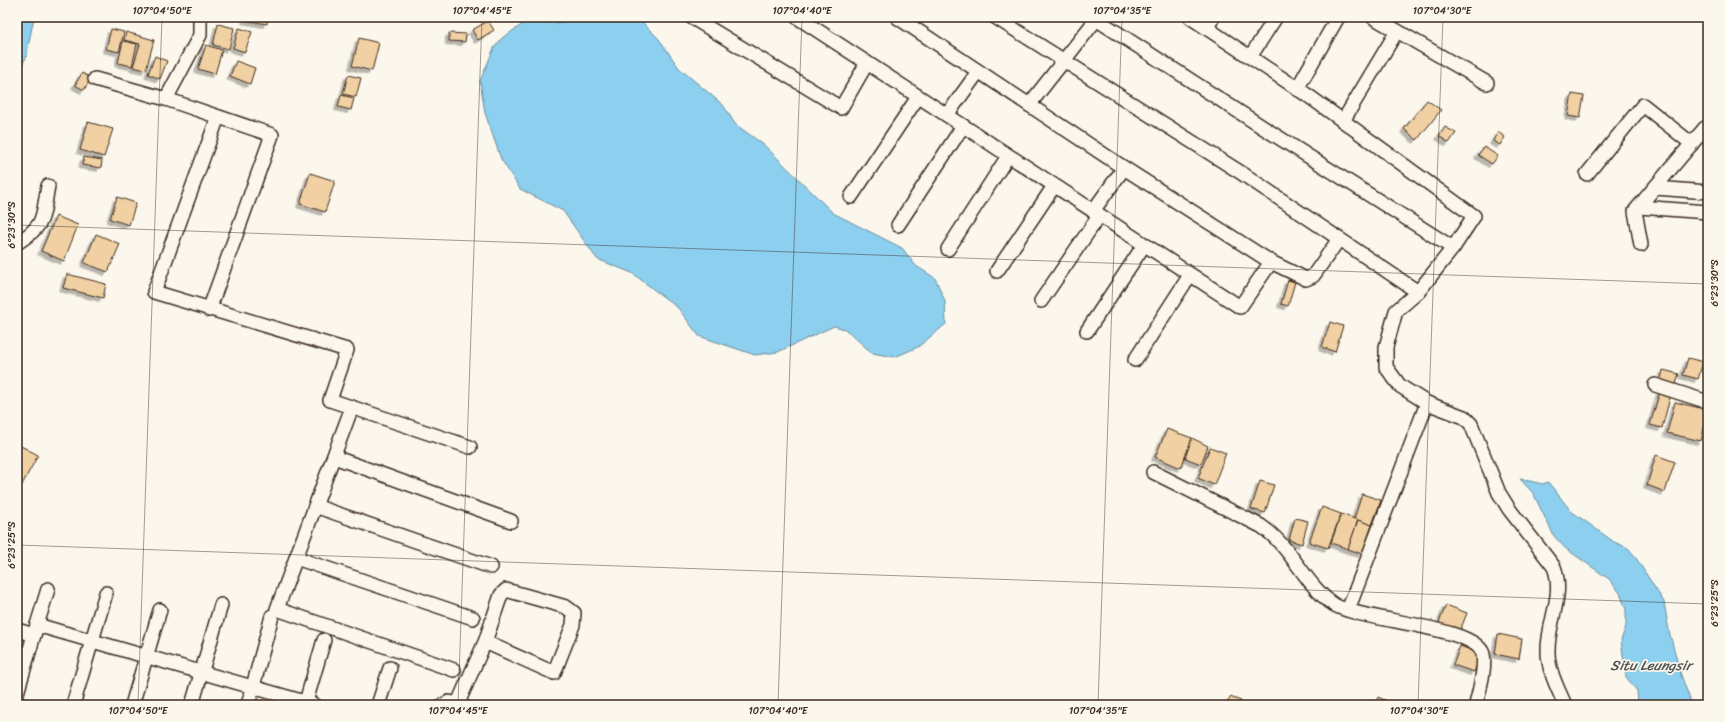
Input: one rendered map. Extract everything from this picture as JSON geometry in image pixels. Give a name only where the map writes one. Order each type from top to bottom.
[{"type":"street","points":[[166,99],[200,35],[200,17]]},
{"type":"street","points":[[690,17],[841,108],[867,63]]},
{"type":"street","points":[[797,17],[1240,307],[1272,262]]},
{"type":"street","points":[[897,17],[1124,168],[1272,262],[1302,277],[1310,278],[1339,239]]},
{"type":"street","points":[[995,17],[1243,174],[1418,292]]},
{"type":"street","points":[[1190,17],[1210,22],[1250,57],[1297,88],[1474,216],[1453,248],[1418,292],[1396,311],[1385,357],[1386,367],[1400,386],[1427,402],[1464,416],[1471,424],[1499,493],[1509,509],[1554,567],[1558,578],[1558,591],[1549,636],[1548,653],[1549,665],[1565,705]]},
{"type":"street","points":[[1250,57],[1276,17]]},
{"type":"street","points":[[1297,88],[1338,17]]},
{"type":"street","points":[[1373,17],[1488,83]]},
{"type":"street","points":[[1029,105],[1097,18],[1267,130],[1453,248]]},
{"type":"street","points":[[1343,121],[1397,31]]},
{"type":"street","points":[[947,116],[978,72]]},
{"type":"street","points":[[95,79],[166,99],[272,135],[209,310]]},
{"type":"street","points":[[851,197],[918,97]]},
{"type":"street","points":[[1587,174],[1643,105],[1692,144]]},
{"type":"street","points":[[218,117],[154,292],[209,310],[347,350],[330,400],[470,447]]},
{"type":"street","points":[[898,225],[963,126]]},
{"type":"street","points":[[1641,246],[1635,211],[1705,128],[1708,128]]},
{"type":"street","points":[[948,249],[1008,156]]},
{"type":"street","points":[[1041,301],[1124,168]]},
{"type":"street","points":[[17,243],[34,233],[38,227],[41,221],[48,186]]},
{"type":"street","points":[[997,271],[1054,186]]},
{"type":"street","points":[[1655,188],[1708,192]]},
{"type":"street","points":[[1639,207],[1708,212]]},
{"type":"street","points":[[1087,331],[1144,245]]},
{"type":"street","points":[[1136,360],[1190,275]]},
{"type":"street","points":[[1655,385],[1708,402]]},
{"type":"street","points":[[1348,610],[1427,402]]},
{"type":"street","points":[[352,407],[277,609],[454,670]]},
{"type":"street","points":[[334,456],[511,521]]},
{"type":"street","points":[[1153,472],[1261,526],[1275,536],[1320,594],[1334,605],[1348,610],[1430,628],[1478,645],[1483,654],[1482,672],[1476,705]]},
{"type":"street","points":[[315,506],[491,567]]},
{"type":"street","points":[[296,558],[473,618]]},
{"type":"street","points":[[17,690],[48,589]]},
{"type":"street","points":[[443,705],[449,702],[460,704],[485,642],[501,595],[506,590],[566,607],[574,613],[573,625],[554,673],[485,642]]},
{"type":"street","points":[[73,705],[106,593]]},
{"type":"street","points":[[192,705],[221,605]]},
{"type":"street","points":[[132,705],[160,610]]},
{"type":"street","points":[[248,705],[272,616]]},
{"type":"street","points":[[17,630],[36,630],[92,641],[309,704],[324,640]]},
{"type":"street","points":[[378,705],[390,668]]},
{"type":"water","points":[[17,17],[34,17],[26,58],[17,73]]},
{"type":"water","points":[[575,17],[637,17],[659,39],[679,68],[723,105],[735,124],[764,145],[833,213],[902,248],[916,266],[935,278],[945,301],[946,324],[918,347],[895,357],[872,353],[845,329],[834,326],[778,352],[755,355],[699,336],[678,308],[632,273],[597,259],[563,211],[520,189],[501,159],[485,113],[480,81],[494,48],[502,38],[532,18],[558,23]]},
{"type":"water","name":"Situ Leungsir","points":[[1520,479],[1543,484],[1548,482],[1571,511],[1614,542],[1628,548],[1634,555],[1664,602],[1669,631],[1681,675],[1692,705],[1638,705],[1637,691],[1626,677],[1621,640],[1626,626],[1626,610],[1620,593],[1609,579],[1565,548],[1554,536],[1533,493]]},
{"type":"building","points":[[246,17],[268,17],[267,24],[245,20]]},
{"type":"building","points":[[488,21],[494,30],[478,40],[472,30]]},
{"type":"building","points":[[218,24],[234,28],[229,49],[213,45]]},
{"type":"building","points":[[239,28],[252,32],[245,52],[233,48]]},
{"type":"building","points":[[111,29],[124,32],[119,52],[106,49]]},
{"type":"building","points":[[126,32],[154,40],[146,70],[133,67],[140,44],[124,40]]},
{"type":"building","points":[[449,33],[466,34],[465,42],[449,41]]},
{"type":"building","points":[[359,38],[379,43],[372,71],[352,66]]},
{"type":"building","points":[[123,41],[137,44],[132,66],[118,63]]},
{"type":"building","points":[[206,45],[222,50],[215,74],[198,69]]},
{"type":"building","points":[[155,56],[167,61],[160,79],[148,74]]},
{"type":"building","points":[[236,61],[255,68],[250,84],[230,76]]},
{"type":"building","points":[[82,73],[91,78],[84,90],[75,85]]},
{"type":"building","points":[[348,75],[361,78],[356,97],[343,94]]},
{"type":"building","points":[[1572,94],[1584,96],[1580,118],[1568,116]]},
{"type":"building","points":[[341,95],[354,98],[351,110],[338,107]]},
{"type":"building","points":[[1427,100],[1441,110],[1417,140],[1404,129]]},
{"type":"building","points":[[88,122],[113,129],[104,157],[80,150]]},
{"type":"building","points":[[1445,127],[1456,133],[1449,143],[1439,136]]},
{"type":"building","points":[[1498,132],[1505,137],[1500,145],[1493,141]]},
{"type":"building","points":[[1484,147],[1498,156],[1492,164],[1478,155]]},
{"type":"building","points":[[84,157],[102,160],[101,168],[82,165]]},
{"type":"building","points":[[310,173],[335,181],[325,212],[300,204]]},
{"type":"building","points":[[117,197],[136,203],[129,225],[110,219]]},
{"type":"building","points":[[56,216],[78,225],[64,261],[41,251]]},
{"type":"building","points":[[96,234],[120,244],[108,272],[84,263]]},
{"type":"building","points":[[67,274],[106,284],[103,298],[63,288]]},
{"type":"building","points":[[1288,280],[1295,282],[1288,306],[1281,304]]},
{"type":"building","points":[[1330,322],[1343,326],[1335,352],[1322,347]]},
{"type":"building","points":[[1688,358],[1703,362],[1698,379],[1683,375]]},
{"type":"building","points":[[1663,370],[1679,374],[1675,387],[1660,383]]},
{"type":"building","points":[[1660,391],[1671,394],[1662,428],[1650,425]]},
{"type":"building","points":[[1675,402],[1708,410],[1701,441],[1667,433]]},
{"type":"building","points":[[1167,429],[1192,438],[1181,468],[1155,457]]},
{"type":"building","points":[[1192,438],[1208,446],[1201,464],[1185,458]]},
{"type":"building","points":[[17,444],[38,455],[17,494]]},
{"type":"building","points":[[1210,447],[1226,453],[1214,485],[1198,478]]},
{"type":"building","points":[[1656,455],[1675,462],[1665,492],[1647,485]]},
{"type":"building","points":[[1260,481],[1274,485],[1265,513],[1251,509]]},
{"type":"building","points":[[1362,494],[1381,500],[1372,525],[1354,519]]},
{"type":"building","points":[[1322,507],[1341,514],[1328,548],[1309,542]]},
{"type":"building","points":[[1341,514],[1358,520],[1348,549],[1331,543]]},
{"type":"building","points":[[1295,518],[1308,521],[1302,544],[1289,540]]},
{"type":"building","points":[[1358,520],[1372,525],[1362,554],[1348,549]]},
{"type":"building","points":[[1446,605],[1467,613],[1459,633],[1438,625]]},
{"type":"building","points":[[1498,634],[1522,639],[1519,659],[1495,654]]},
{"type":"building","points":[[1460,646],[1481,654],[1474,672],[1453,665]]},
{"type":"building","points":[[1230,697],[1241,701],[1240,705],[1227,705]]},
{"type":"building","points":[[1378,697],[1396,705],[1375,705]]}]
